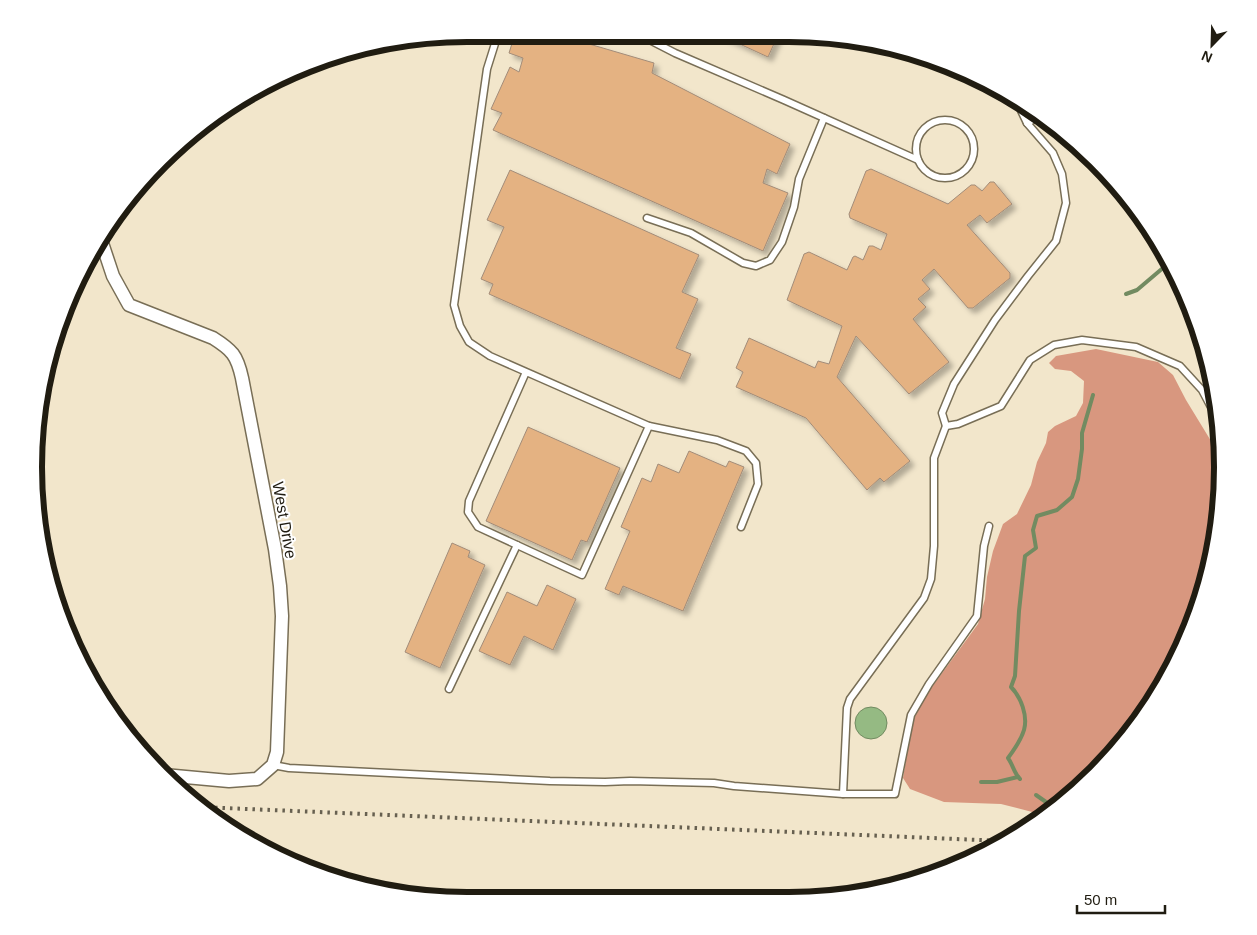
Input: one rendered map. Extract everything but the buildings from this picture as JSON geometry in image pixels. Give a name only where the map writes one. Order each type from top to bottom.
[{"type":"street","name":"West Drive","points":[[104,248],[113,276],[129,305],[213,338],[234,355],[239,366],[273,540],[280,586],[282,616],[280,692],[277,752],[273,765]]},
{"type":"street","points":[[175,776],[229,781],[257,779],[273,765]]},
{"type":"lane","points":[[496,42],[488,69],[482,104],[454,305],[460,326],[470,342],[490,356],[649,426],[718,440],[746,451],[756,462],[758,484],[741,527]]},
{"type":"lane","points":[[654,42],[918,160],[921,166],[932,176],[953,177],[965,170],[970,165],[974,152],[972,138],[964,126],[958,123],[944,120],[930,123],[920,133],[915,146],[918,160]]},
{"type":"lane","points":[[843,794],[847,708],[850,699],[924,598],[931,579],[934,546],[934,458],[946,426],[942,413],[954,384],[995,320],[1056,241],[1066,202],[1062,174],[1053,153],[1027,123],[1021,111]]},
{"type":"lane","points":[[647,218],[691,233],[743,263],[756,266],[770,260],[782,242],[794,207],[799,179],[824,118]]},
{"type":"lane","points":[[1027,123],[1034,119]]},
{"type":"lane","points":[[946,426],[958,424],[1001,406],[1030,360],[1054,345],[1082,340],[1136,348],[1180,366],[1202,390],[1210,404]]},
{"type":"lane","points":[[526,372],[469,501],[468,512],[478,527],[582,575],[649,426]]},
{"type":"lane","points":[[273,765],[289,768],[550,781],[714,783],[843,794],[895,794],[912,716],[929,684],[977,616],[984,546],[989,526]]},
{"type":"lane","points":[[449,690],[517,545]]},
{"type":"shaded area","points":[[1096,349],[1158,362],[1173,375],[1214,446],[1214,495],[1211,523],[1201,572],[1189,602],[1193,602],[1182,630],[1158,680],[1143,704],[1109,748],[1070,787],[1037,813],[1001,804],[944,802],[910,789],[903,778],[912,722],[926,695],[978,624],[985,599],[987,577],[993,551],[1003,524],[1017,514],[1031,485],[1048,432],[1055,426],[1076,416],[1083,403],[1084,381],[1071,371],[1055,369],[1049,363],[1056,356]]},
{"type":"shaded area","points":[[871,707],[877,708],[882,712],[886,717],[886,729],[882,734],[877,738],[871,739],[865,738],[860,734],[856,729],[855,723],[856,717],[860,712],[865,708]]},
{"type":"waterway","points":[[1126,294],[1137,290],[1164,267]]},
{"type":"waterway","points":[[1020,779],[1008,758],[1021,737],[1025,725],[1023,707],[1011,687],[1015,676],[1025,556],[1036,548],[1033,530],[1037,516],[1057,510],[1072,497],[1078,479],[1082,433],[1093,395]]},
{"type":"waterway","points":[[981,782],[997,782],[1018,777]]},
{"type":"waterway","points":[[1036,795],[1049,804]]},
{"type":"railway","points":[[212,808],[993,841]]}]
